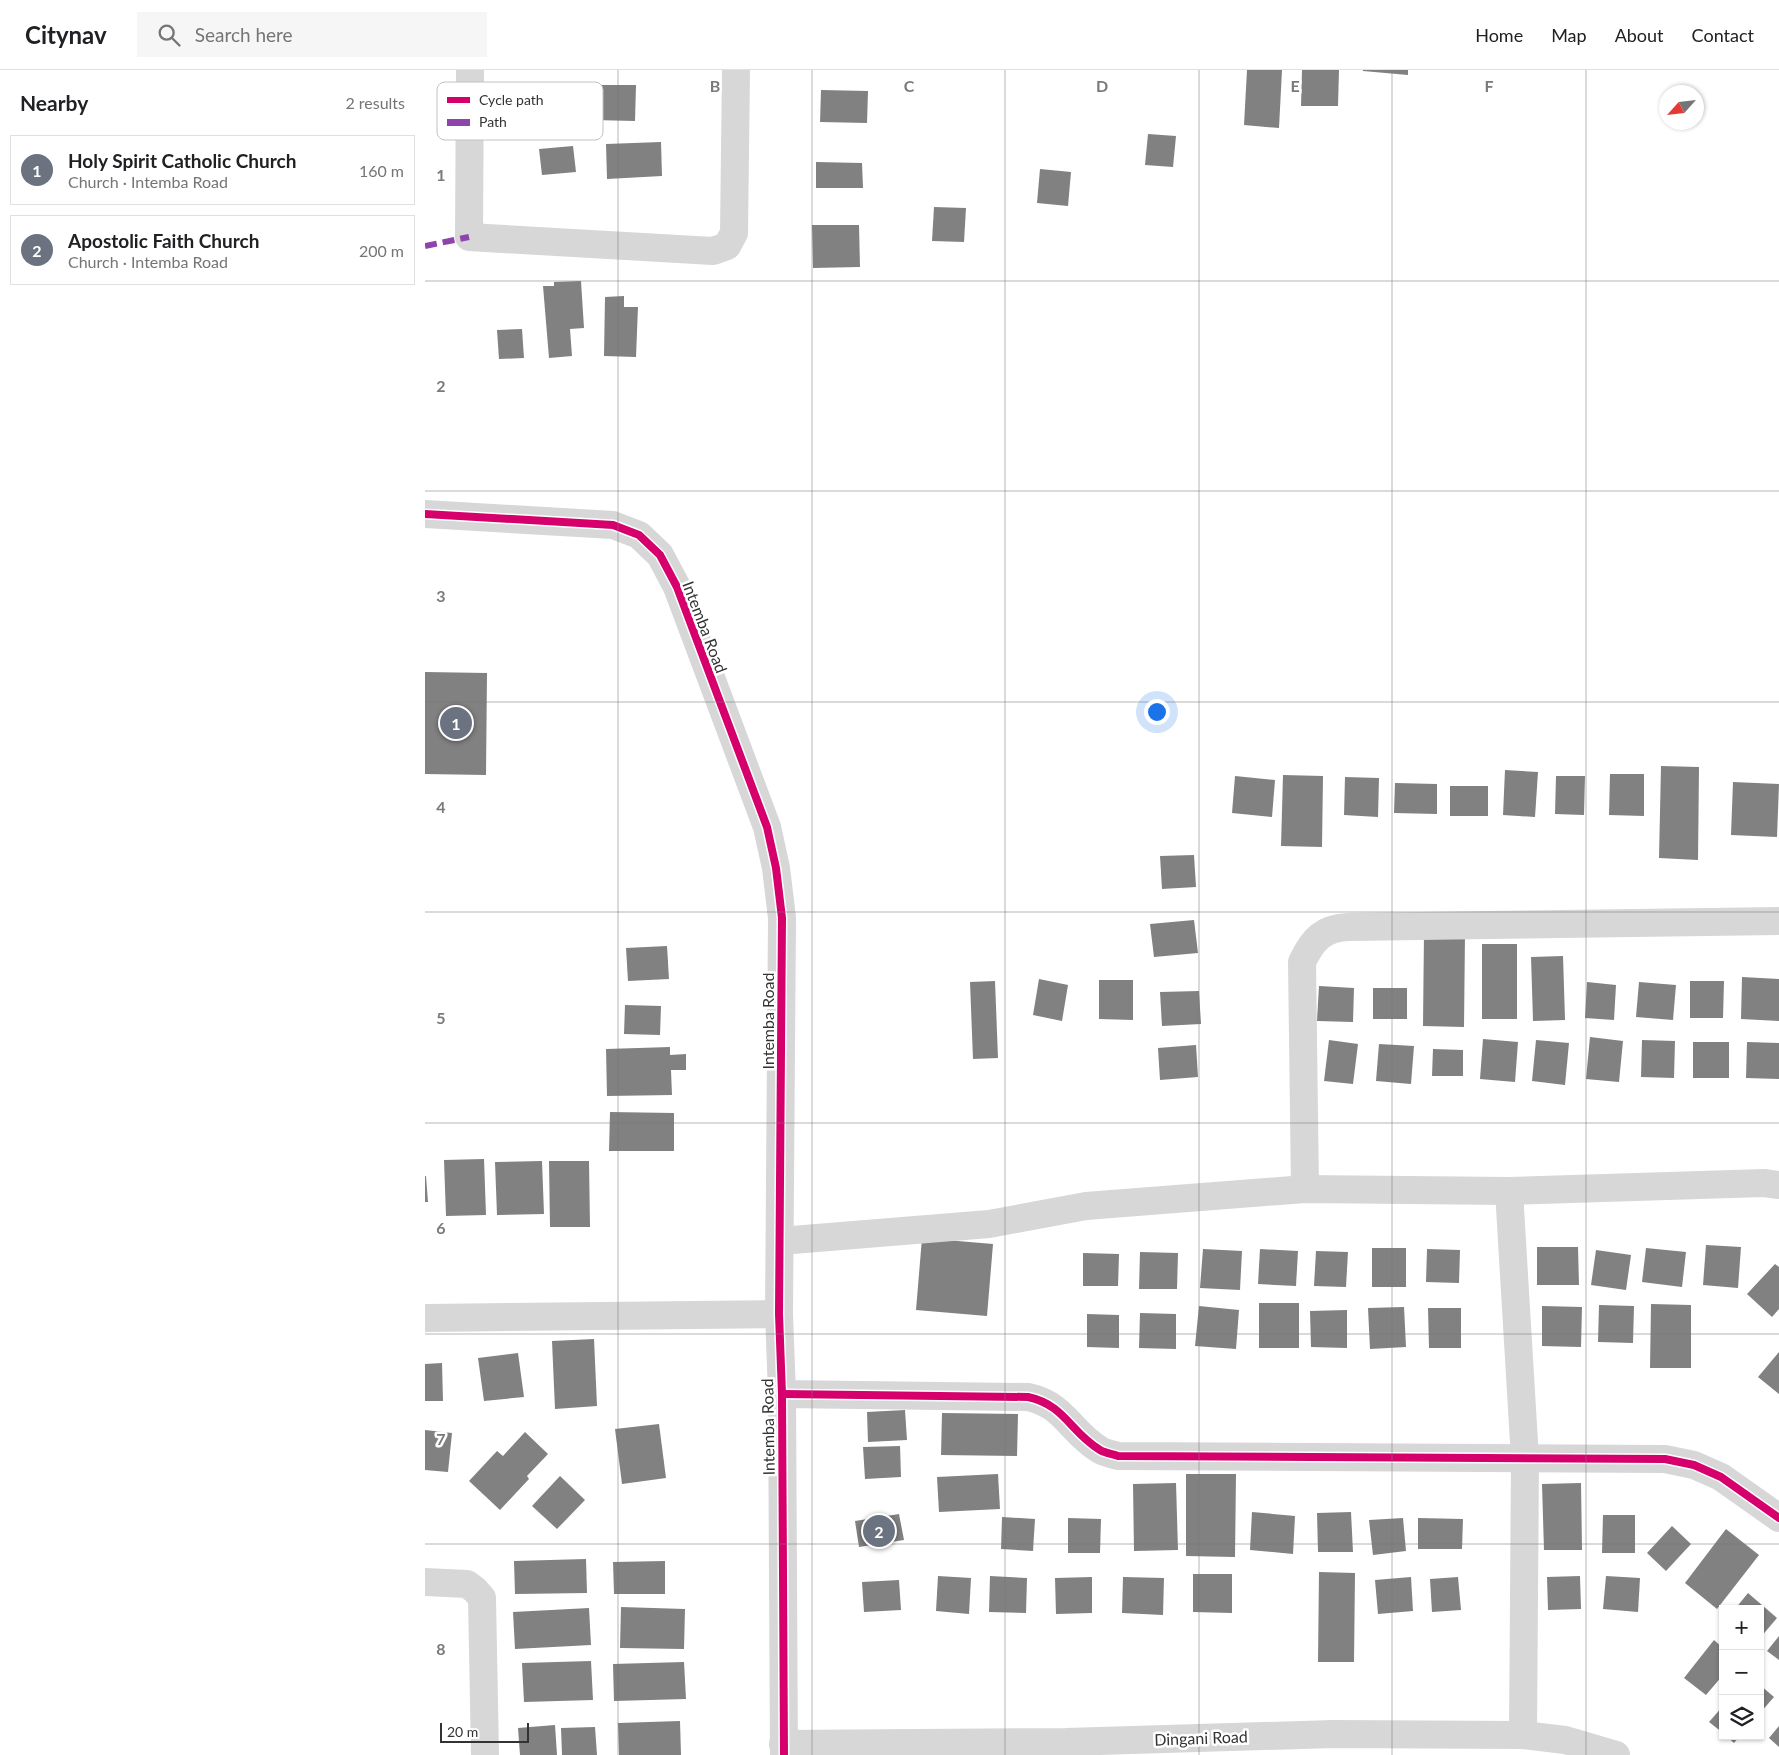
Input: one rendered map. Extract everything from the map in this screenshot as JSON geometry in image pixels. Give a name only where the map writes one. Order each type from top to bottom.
[{"type":"street","points":[[470,140],[469,237],[713,251],[727,246],[734,233],[736,70]]},
{"type":"street","name":"Intemba Road","points":[[425,514],[613,524],[639,535],[660,555],[677,587],[767,827],[777,868],[782,918],[779,1314],[782,1394],[783,1750]]},
{"type":"street","points":[[1305,1189],[1302,962],[1309,948],[1319,936],[1335,928],[1349,927],[1779,921]]},
{"type":"street","points":[[780,1241],[989,1224],[1086,1206],[1305,1189],[1509,1191],[1764,1183],[1779,1185]]},
{"type":"street","points":[[1509,1191],[1525,1459],[1523,1735]]},
{"type":"street","points":[[425,1318],[779,1314]]},
{"type":"street","points":[[782,1394],[1028,1397],[1042,1400],[1055,1408],[1084,1438],[1101,1452],[1118,1456],[1665,1459],[1694,1464],[1721,1477],[1779,1518]]},
{"type":"street","points":[[425,1582],[467,1584],[482,1598],[485,1755]]},
{"type":"street","name":"Dingani Road","points":[[783,1750],[1333,1745],[1523,1735],[1565,1740],[1616,1755]]},
{"type":"building","points":[[1247,70],[1282,70],[1279,128],[1244,125]]},
{"type":"building","points":[[1302,70],[1339,70],[1338,106],[1301,106]]},
{"type":"building","points":[[1408,70],[1408,75],[1363,71]]},
{"type":"building","points":[[603,85],[636,85],[635,121],[603,120]]},
{"type":"building","points":[[821,90],[868,91],[867,123],[820,122]]},
{"type":"building","points":[[1148,134],[1176,136],[1173,167],[1145,165]]},
{"type":"building","points":[[661,142],[662,176],[607,179],[606,144]]},
{"type":"building","points":[[573,146],[576,172],[542,175],[539,149]]},
{"type":"building","points":[[816,162],[862,163],[863,188],[816,188]]},
{"type":"building","points":[[1040,169],[1071,172],[1068,206],[1037,203]]},
{"type":"building","points":[[934,207],[966,208],[964,242],[932,241]]},
{"type":"building","points":[[812,225],[859,225],[860,267],[813,268]]},
{"type":"building","points":[[581,281],[584,328],[570,329],[572,356],[549,358],[543,286],[554,286],[554,282]]},
{"type":"building","points":[[624,296],[624,307],[638,307],[636,357],[604,356],[605,297]]},
{"type":"building","points":[[522,329],[524,358],[499,359],[497,330]]},
{"type":"building","points":[[425,672],[487,673],[486,775],[425,774]]},
{"type":"building","points":[[1661,766],[1699,767],[1698,860],[1659,858]]},
{"type":"building","points":[[1505,770],[1538,772],[1535,817],[1503,815]]},
{"type":"building","points":[[1610,774],[1644,774],[1644,816],[1609,815]]},
{"type":"building","points":[[1283,775],[1323,776],[1322,847],[1281,846]]},
{"type":"building","points":[[1235,776],[1275,780],[1272,817],[1232,813]]},
{"type":"building","points":[[1556,776],[1585,776],[1584,815],[1555,814]]},
{"type":"building","points":[[1345,777],[1379,778],[1378,817],[1344,815]]},
{"type":"building","points":[[1733,782],[1779,784],[1777,837],[1731,835]]},
{"type":"building","points":[[1395,783],[1437,784],[1437,814],[1394,813]]},
{"type":"building","points":[[1450,786],[1488,786],[1488,816],[1450,816]]},
{"type":"building","points":[[1194,855],[1196,887],[1162,889],[1160,856]]},
{"type":"building","points":[[1194,920],[1198,953],[1154,957],[1150,924]]},
{"type":"building","points":[[1424,932],[1465,933],[1464,1027],[1423,1026]]},
{"type":"building","points":[[1482,944],[1517,944],[1517,1019],[1482,1019]]},
{"type":"building","points":[[667,946],[669,979],[628,981],[626,948]]},
{"type":"building","points":[[1563,956],[1565,1020],[1533,1021],[1531,957]]},
{"type":"building","points":[[1742,977],[1779,979],[1779,1021],[1741,1019]]},
{"type":"building","points":[[1039,979],[1068,985],[1062,1021],[1033,1015]]},
{"type":"building","points":[[1099,980],[1133,980],[1133,1020],[1099,1019]]},
{"type":"building","points":[[995,981],[998,1058],[973,1059],[970,982]]},
{"type":"building","points":[[1690,981],[1724,981],[1723,1018],[1690,1018]]},
{"type":"building","points":[[1587,982],[1616,985],[1614,1020],[1585,1018]]},
{"type":"building","points":[[1639,982],[1676,985],[1673,1020],[1636,1017]]},
{"type":"building","points":[[1319,986],[1354,988],[1353,1022],[1317,1021]]},
{"type":"building","points":[[1373,988],[1407,988],[1407,1019],[1373,1019]]},
{"type":"building","points":[[1199,991],[1201,1024],[1162,1026],[1160,992]]},
{"type":"building","points":[[625,1005],[661,1006],[660,1035],[624,1034]]},
{"type":"building","points":[[1590,1037],[1623,1041],[1619,1082],[1586,1079]]},
{"type":"building","points":[[1483,1039],[1518,1042],[1515,1082],[1480,1079]]},
{"type":"building","points":[[1329,1040],[1358,1044],[1353,1084],[1324,1081]]},
{"type":"building","points":[[1536,1040],[1569,1043],[1565,1085],[1532,1081]]},
{"type":"building","points":[[1642,1040],[1675,1041],[1674,1078],[1641,1077]]},
{"type":"building","points":[[1693,1042],[1729,1042],[1729,1078],[1693,1078]]},
{"type":"building","points":[[1747,1042],[1779,1043],[1779,1079],[1746,1078]]},
{"type":"building","points":[[1379,1044],[1414,1046],[1411,1084],[1376,1081]]},
{"type":"building","points":[[1196,1045],[1198,1077],[1160,1080],[1158,1048]]},
{"type":"building","points":[[670,1047],[670,1055],[686,1054],[686,1070],[671,1070],[672,1095],[607,1096],[606,1049]]},
{"type":"building","points":[[1433,1049],[1463,1050],[1463,1076],[1432,1076]]},
{"type":"building","points":[[610,1112],[674,1113],[674,1151],[609,1151]]},
{"type":"building","points":[[484,1159],[486,1215],[446,1216],[444,1160]]},
{"type":"building","points":[[542,1161],[544,1214],[497,1215],[495,1162]]},
{"type":"building","points":[[549,1161],[589,1161],[590,1227],[550,1227]]},
{"type":"building","points":[[426,1176],[428,1202],[425,1202]]},
{"type":"building","points":[[922,1238],[993,1244],[987,1316],[916,1310]]},
{"type":"building","points":[[1706,1245],[1741,1247],[1738,1288],[1703,1285]]},
{"type":"building","points":[[1537,1247],[1578,1247],[1579,1285],[1537,1285]]},
{"type":"building","points":[[1372,1248],[1406,1248],[1406,1287],[1372,1287]]},
{"type":"building","points":[[1646,1248],[1686,1252],[1682,1287],[1642,1282]]},
{"type":"building","points":[[1203,1249],[1242,1251],[1240,1290],[1200,1288]]},
{"type":"building","points":[[1260,1249],[1298,1251],[1296,1286],[1258,1284]]},
{"type":"building","points":[[1427,1249],[1460,1250],[1459,1283],[1426,1282]]},
{"type":"building","points":[[1596,1250],[1631,1255],[1626,1290],[1591,1285]]},
{"type":"building","points":[[1316,1251],[1348,1252],[1346,1287],[1314,1286]]},
{"type":"building","points":[[1140,1252],[1178,1253],[1177,1289],[1139,1289]]},
{"type":"building","points":[[1083,1253],[1119,1254],[1118,1286],[1083,1286]]},
{"type":"building","points":[[1775,1264],[1779,1267],[1779,1309],[1772,1317],[1747,1294]]},
{"type":"building","points":[[1259,1303],[1299,1303],[1299,1348],[1259,1348]]},
{"type":"building","points":[[1651,1304],[1691,1305],[1691,1368],[1650,1368]]},
{"type":"building","points":[[1599,1305],[1634,1306],[1633,1343],[1598,1342]]},
{"type":"building","points":[[1199,1306],[1239,1310],[1236,1349],[1195,1346]]},
{"type":"building","points":[[1542,1306],[1582,1307],[1581,1347],[1542,1346]]},
{"type":"building","points":[[1404,1307],[1406,1347],[1370,1349],[1368,1308]]},
{"type":"building","points":[[1428,1308],[1461,1308],[1461,1348],[1429,1348]]},
{"type":"building","points":[[1347,1310],[1347,1348],[1311,1347],[1310,1311]]},
{"type":"building","points":[[1140,1313],[1176,1314],[1176,1349],[1139,1348]]},
{"type":"building","points":[[1087,1314],[1119,1315],[1119,1348],[1087,1347]]},
{"type":"building","points":[[594,1339],[597,1406],[555,1409],[552,1341]]},
{"type":"building","points":[[1779,1352],[1779,1394],[1758,1377]]},
{"type":"building","points":[[518,1353],[524,1397],[484,1401],[478,1358]]},
{"type":"building","points":[[442,1363],[443,1401],[425,1401],[425,1364]]},
{"type":"building","points":[[905,1410],[907,1440],[868,1442],[867,1412]]},
{"type":"building","points":[[942,1413],[1018,1414],[1017,1456],[941,1455]]},
{"type":"building","points":[[659,1424],[666,1478],[622,1484],[615,1429]]},
{"type":"building","points":[[425,1430],[452,1433],[448,1472],[425,1470]]},
{"type":"building","points":[[525,1432],[548,1454],[527,1476],[529,1479],[500,1510],[469,1481],[497,1451],[503,1456]]},
{"type":"building","points":[[900,1446],[901,1477],[865,1479],[863,1447]]},
{"type":"building","points":[[998,1474],[1000,1509],[939,1512],[937,1477]]},
{"type":"building","points":[[1186,1474],[1236,1474],[1235,1557],[1186,1556]]},
{"type":"building","points":[[560,1476],[585,1500],[557,1529],[532,1506]]},
{"type":"building","points":[[1176,1483],[1178,1550],[1134,1551],[1133,1484]]},
{"type":"building","points":[[1581,1483],[1582,1550],[1544,1550],[1542,1484]]},
{"type":"building","points":[[1252,1512],[1295,1516],[1293,1554],[1250,1550]]},
{"type":"building","points":[[1351,1512],[1353,1552],[1318,1552],[1317,1513]]},
{"type":"building","points":[[899,1514],[904,1540],[859,1547],[855,1521]]},
{"type":"building","points":[[1603,1515],[1635,1515],[1635,1553],[1602,1553]]},
{"type":"building","points":[[1002,1517],[1035,1519],[1033,1551],[1001,1549]]},
{"type":"building","points":[[1068,1518],[1101,1519],[1100,1553],[1068,1553]]},
{"type":"building","points":[[1403,1518],[1406,1551],[1373,1555],[1369,1520]]},
{"type":"building","points":[[1418,1518],[1463,1519],[1462,1549],[1418,1549]]},
{"type":"building","points":[[1672,1526],[1691,1544],[1666,1571],[1647,1553]]},
{"type":"building","points":[[1726,1529],[1759,1555],[1717,1609],[1685,1583]]},
{"type":"building","points":[[586,1559],[587,1593],[515,1594],[514,1561]]},
{"type":"building","points":[[665,1561],[665,1594],[614,1594],[613,1562]]},
{"type":"building","points":[[1319,1572],[1355,1573],[1354,1662],[1318,1662]]},
{"type":"building","points":[[1193,1574],[1232,1574],[1232,1613],[1193,1612]]},
{"type":"building","points":[[938,1576],[971,1578],[969,1614],[936,1611]]},
{"type":"building","points":[[990,1576],[1027,1578],[1026,1613],[989,1612]]},
{"type":"building","points":[[1580,1576],[1581,1609],[1548,1610],[1547,1577]]},
{"type":"building","points":[[1606,1576],[1640,1578],[1638,1612],[1603,1609]]},
{"type":"building","points":[[1092,1577],[1092,1613],[1056,1614],[1055,1578]]},
{"type":"building","points":[[1123,1577],[1164,1578],[1163,1615],[1122,1613]]},
{"type":"building","points":[[1411,1577],[1413,1611],[1378,1614],[1375,1580]]},
{"type":"building","points":[[1458,1577],[1461,1610],[1432,1612],[1430,1579]]},
{"type":"building","points":[[899,1580],[901,1610],[864,1612],[862,1582]]},
{"type":"building","points":[[1748,1593],[1762,1605],[1738,1605]]},
{"type":"building","points":[[621,1607],[685,1609],[684,1649],[620,1648]]},
{"type":"building","points":[[1764,1607],[1777,1618],[1764,1633]]},
{"type":"building","points":[[589,1608],[591,1645],[515,1649],[513,1612]]},
{"type":"building","points":[[1779,1636],[1779,1660],[1767,1651]]},
{"type":"building","points":[[1714,1640],[1719,1644],[1719,1680],[1706,1695],[1684,1678]]},
{"type":"building","points":[[591,1661],[593,1700],[524,1702],[522,1663]]},
{"type":"building","points":[[684,1662],[686,1699],[614,1701],[613,1664]]},
{"type":"building","points":[[1764,1688],[1774,1697],[1764,1708]]},
{"type":"building","points":[[1719,1711],[1719,1730],[1709,1722]]},
{"type":"building","points":[[680,1721],[681,1755],[619,1755],[618,1723]]},
{"type":"building","points":[[555,1725],[557,1755],[520,1755],[518,1728]]},
{"type":"building","points":[[1779,1726],[1779,1747],[1769,1738]]},
{"type":"building","points":[[595,1727],[597,1755],[562,1755],[561,1728]]},
{"type":"marked path","points":[[425,246],[469,237]]},
{"type":"cycle path","points":[[425,514],[613,525],[639,535],[660,555],[677,587],[767,827],[776,868],[782,918],[779,1314],[782,1394],[784,1755]]},
{"type":"cycle path","points":[[782,1394],[1028,1397],[1051,1406],[1090,1443],[1106,1453],[1118,1456],[1665,1459],[1694,1465],[1721,1477],[1779,1518]]},
{"type":"place","name":"Holy Spirit Catholic Church","points":[[456,723]]},
{"type":"place","name":"Apostolic Faith Church","points":[[879,1531]]}]
